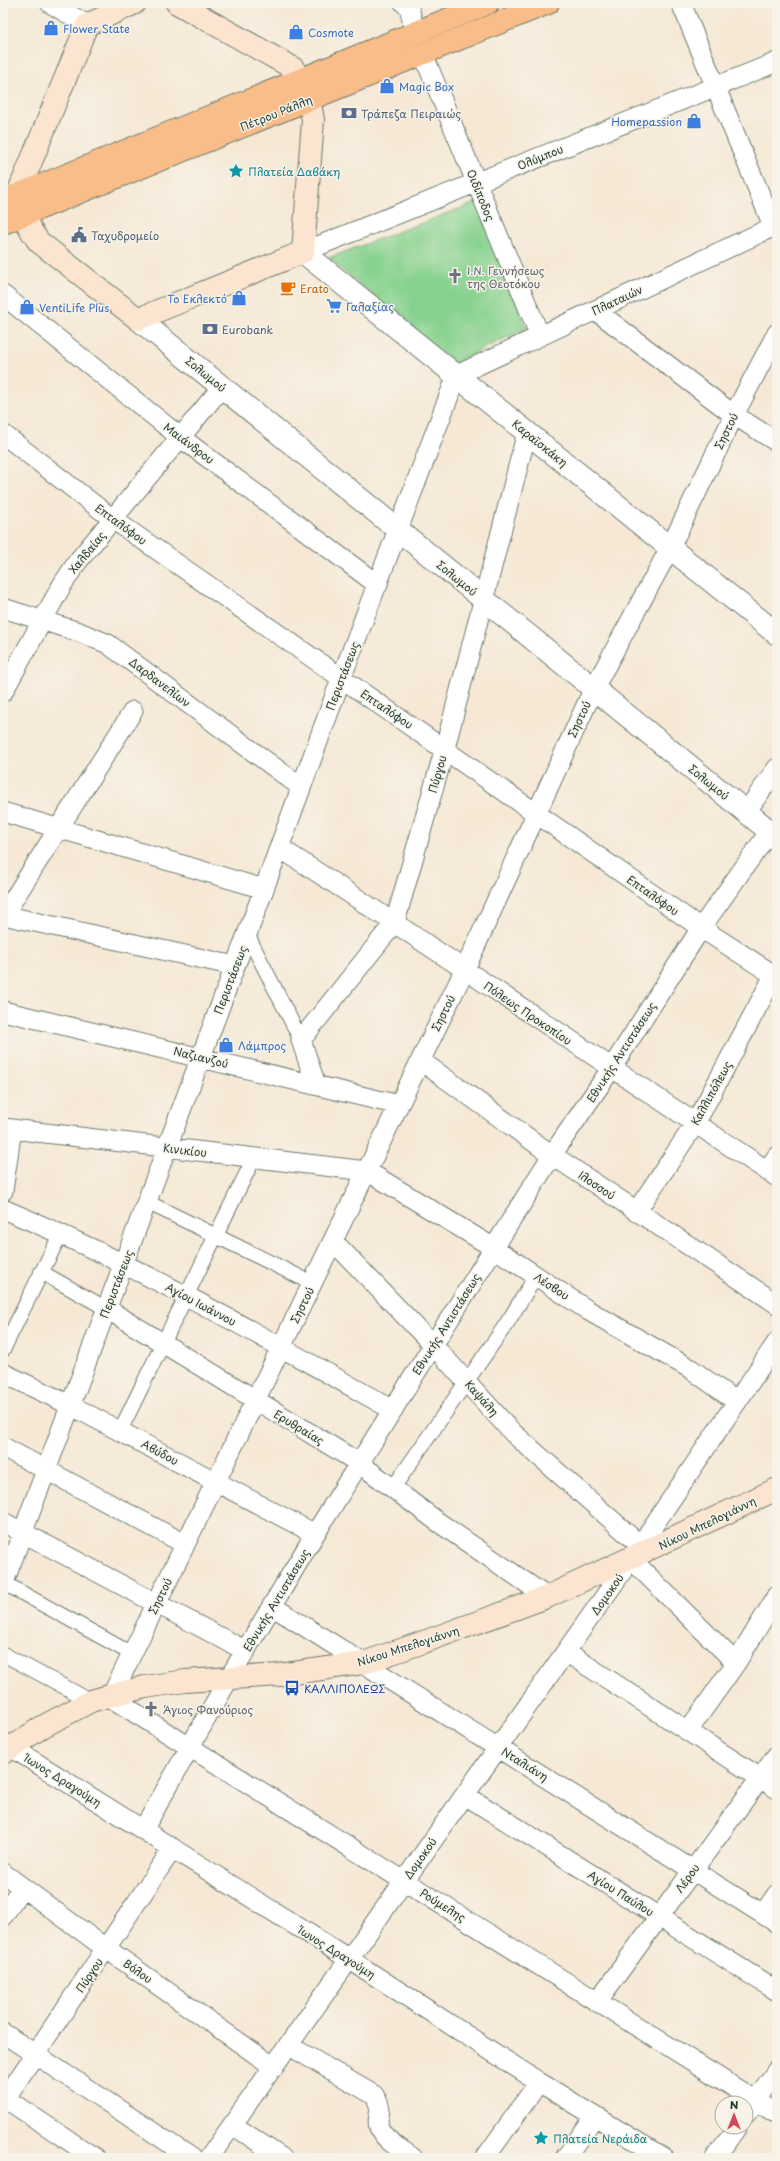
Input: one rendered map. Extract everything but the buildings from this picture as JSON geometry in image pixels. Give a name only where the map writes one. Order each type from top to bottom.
[{"type":"main road","points":[[135,3],[87,25],[9,215],[30,230],[39,242],[138,319],[303,252],[313,120],[310,99],[301,79],[293,68],[177,3]]},
{"type":"main road","name":"Πέτρου Ράλλη","points":[[9,215],[301,79],[488,3]]},
{"type":"main road","name":"Πέτρου Ράλλη","points":[[9,215],[310,99],[548,3]]},
{"type":"main road","name":"Νίκου Μπελογιάννη","points":[[6,1747],[103,1698],[152,1686],[229,1678],[279,1675],[363,1662],[547,1597],[636,1552],[777,1489]]},
{"type":"street","points":[[50,3],[87,25]]},
{"type":"street","points":[[681,3],[775,226]]},
{"type":"street","points":[[408,4],[415,32]]},
{"type":"street","name":"Οιδίποδος","points":[[423,54],[540,336]]},
{"type":"street","name":"Ολύμπου","points":[[303,252],[777,62]]},
{"type":"street","name":"Πλαταιών","points":[[457,376],[775,226]]},
{"type":"street","name":"Καραϊσκάκη","points":[[303,252],[777,634]]},
{"type":"street","name":"Μαιάνδρου","points":[[3,295],[180,437],[378,585]]},
{"type":"street","points":[[595,310],[734,415],[777,442]]},
{"type":"street","name":"Σολωμού","points":[[138,319],[773,834]]},
{"type":"street","name":"Σηστού","points":[[103,1698],[132,1654],[333,1241],[465,969],[594,688],[670,548],[734,415],[777,333]]},
{"type":"street","name":"Περιστάσεως","points":[[3,1584],[280,848],[341,678],[457,376]]},
{"type":"street","name":"Χαλδαίας","points":[[3,692],[62,585],[78,561],[114,520],[222,387]]},
{"type":"street","name":"Πύργου","points":[[301,1040],[395,922],[445,748],[527,432]]},
{"type":"street","name":"Επταλόφου","points":[[3,434],[114,520],[341,678],[445,748],[701,928],[776,974]]},
{"type":"street","name":"Δαρδανελίων","points":[[3,608],[79,632],[108,644],[301,787]]},
{"type":"street","points":[[134,711],[60,829],[3,915],[235,966]]},
{"type":"street","points":[[746,812],[777,768]]},
{"type":"street","points":[[3,812],[264,889]]},
{"type":"street","name":"Εθνικής Αντιστάσεως","points":[[143,1830],[188,1747],[315,1534],[552,1155],[611,1069],[701,928],[773,834]]},
{"type":"street","name":"Πόλεως Προκοπίου","points":[[280,848],[395,922],[611,1069],[695,1124],[774,1168]]},
{"type":"street","points":[[247,934],[301,1040],[316,1085]]},
{"type":"street","name":"Καλλιπόλεως","points":[[636,1212],[695,1124],[776,974]]},
{"type":"street","name":"Ναζιανζού","points":[[3,1011],[399,1105]]},
{"type":"street","name":"Ιλοσσού","points":[[420,1061],[552,1155],[777,1304]]},
{"type":"street","points":[[3,1191],[7,1129]]},
{"type":"street","name":"Κινικίου","points":[[7,1129],[367,1171]]},
{"type":"street","points":[[120,1431],[188,1296],[254,1158]]},
{"type":"street","name":"Λέσβου","points":[[367,1171],[494,1248],[589,1311],[691,1369],[737,1402]]},
{"type":"street","points":[[147,1202],[312,1284]]},
{"type":"street","name":"Αγίου Ιωάννου","points":[[3,1209],[61,1233],[188,1296],[393,1410]]},
{"type":"street","points":[[3,1350],[61,1233]]},
{"type":"street","name":"Καψάλη","points":[[333,1241],[433,1345],[513,1433],[636,1552],[736,1663]]},
{"type":"street","name":"Ερυθραίας","points":[[41,1272],[164,1343],[359,1463],[444,1526],[547,1597]]},
{"type":"street","points":[[394,1488],[507,1323],[536,1276]]},
{"type":"street","name":"Δομοκού","points":[[209,2158],[636,1552],[777,1342]]},
{"type":"street","name":"Αβύδου","points":[[3,1373],[70,1405],[315,1534]]},
{"type":"street","points":[[3,1448],[185,1544]]},
{"type":"street","points":[[3,1522],[246,1651]]},
{"type":"street","points":[[3,1584],[132,1654]]},
{"type":"street","points":[[688,1731],[736,1663],[771,1618],[777,1596]]},
{"type":"street","name":"Νταλιάνη","points":[[272,1606],[770,1918]]},
{"type":"street","points":[[566,1652],[777,1789]]},
{"type":"street","points":[[3,1654],[103,1698]]},
{"type":"street","name":"Ρούμελης","points":[[103,1698],[188,1747],[597,2002],[733,2095]]},
{"type":"street","name":"Ίωνος Δραγούμη","points":[[6,1747],[173,1848],[349,1959],[539,2082],[664,2158]]},
{"type":"street","name":"Λέρου","points":[[597,2002],[777,1755]]},
{"type":"street","name":"Αγίου Παύλου","points":[[465,1795],[777,1991]]},
{"type":"street","name":"Πύργου","points":[[4,2099],[107,1949],[173,1848]]},
{"type":"street","name":"Βόλου","points":[[3,1872],[107,1949],[274,2067]]},
{"type":"street","points":[[3,1916],[22,1887]]},
{"type":"street","points":[[770,1918],[777,1894]]},
{"type":"street","points":[[3,2033],[192,2158]]},
{"type":"street","points":[[288,2045],[374,2095],[381,2106],[379,2126],[384,2135],[413,2158]]},
{"type":"street","points":[[754,2103],[777,2070]]},
{"type":"street","points":[[485,2158],[539,2082]]},
{"type":"street","points":[[4,2099],[95,2158]]},
{"type":"street","name":"Ρούμελης","points":[[754,2108],[777,2114]]},
{"type":"street","points":[[565,2158],[594,2116]]},
{"type":"street","points":[[233,2125],[282,2158]]},
{"type":"street","points":[[715,2158],[731,2135]]},
{"type":"green space","points":[[477,202],[527,328],[454,363],[328,258]]},
{"type":"place","name":"Flower State","points":[[51,28]]},
{"type":"place","name":"Cosmote","points":[[296,32]]},
{"type":"place","name":"Magic Box","points":[[387,86]]},
{"type":"place","name":"Τράπεζα Πειραιώς","points":[[349,113]]},
{"type":"place","name":"Homepassion","points":[[694,121]]},
{"type":"place","name":"Πλατεία Δαβάκη","points":[[236,171]]},
{"type":"place","name":"Ταχυδρομείο","points":[[79,235]]},
{"type":"place","name":"Ι.Ν. Γεννήσεως της Θεοτόκου","points":[[455,276]]},
{"type":"place","name":"Erato","points":[[288,288]]},
{"type":"place","name":"Το Εκλεκτό","points":[[239,298]]},
{"type":"place","name":"Γαλαξίας","points":[[334,306]]},
{"type":"place","name":"VentiLife Plus","points":[[27,307]]},
{"type":"place","name":"Eurobank","points":[[210,329]]},
{"type":"place","name":"Λάμπρος","points":[[226,1045]]},
{"type":"place","name":"ΚΑΛΛΙΠΟΛΕΩΣ","points":[[292,1688]]},
{"type":"place","name":"Άγιος Φανούριος","points":[[151,1709]]},
{"type":"place","name":"Πλατεία Νεράιδα","points":[[541,2138]]}]
